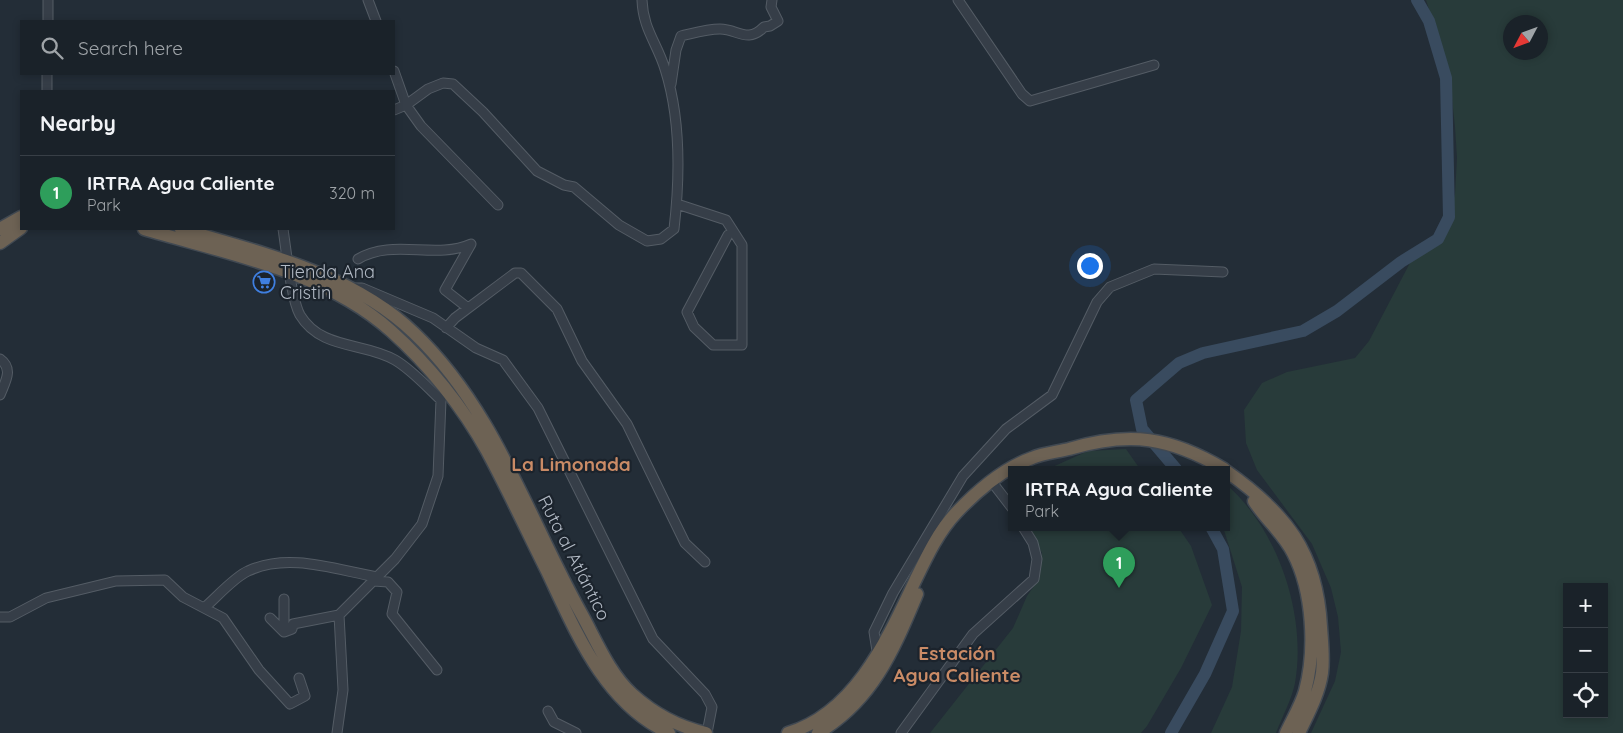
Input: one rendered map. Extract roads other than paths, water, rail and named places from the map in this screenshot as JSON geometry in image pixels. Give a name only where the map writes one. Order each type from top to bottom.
[{"type":"highway","points":[[0,229],[20,218]]},
{"type":"highway","points":[[0,243],[20,229]]},
{"type":"highway","name":"Ruta al Atlántico","points":[[148,230],[288,266],[368,314],[409,348],[464,413],[486,449],[589,657],[615,693],[640,716],[669,733]]},
{"type":"highway","name":"Ruta al Atlántico","points":[[184,230],[350,289],[382,308],[413,332],[458,380],[496,442],[566,585],[615,674],[632,694],[661,716],[693,730],[707,733]]},
{"type":"highway","points":[[1019,466],[1032,457],[1047,455],[1074,447],[1113,439],[1141,439],[1166,442],[1186,449],[1218,466]]},
{"type":"highway","points":[[1027,466],[1047,455]]},
{"type":"highway","points":[[788,733],[824,718],[864,675],[937,539],[955,514],[1008,474]]},
{"type":"highway","points":[[1230,474],[1244,484],[1278,516],[1303,548],[1318,599],[1322,672],[1316,696],[1299,733]]},
{"type":"highway","points":[[818,733],[849,712],[866,694],[904,625],[940,546],[958,521],[994,484],[1008,478]]},
{"type":"highway","points":[[1244,484],[1256,504],[1284,537],[1294,555],[1304,586],[1311,621],[1312,641],[1307,680],[1304,693],[1286,733]]},
{"type":"street","points":[[48,0],[48,20]]},
{"type":"street","points":[[368,0],[376,20]]},
{"type":"street","points":[[395,110],[406,105],[428,89],[443,83],[453,84],[483,112],[537,171],[564,185],[574,187],[619,225],[647,241],[661,239],[674,229],[677,204],[676,114],[665,68],[643,18],[642,0]]},
{"type":"street","points":[[670,91],[676,50],[681,36],[722,29],[745,36],[759,32],[764,27],[778,21],[771,6],[772,0]]},
{"type":"street","points":[[958,0],[1022,94],[1030,101],[1154,65]]},
{"type":"street","points":[[395,74],[406,105],[432,138],[498,205]]},
{"type":"street","points":[[47,75],[48,90]]},
{"type":"street","points":[[677,204],[726,220],[742,245],[742,345],[713,345],[694,327],[687,312],[728,235]]},
{"type":"street","points":[[283,230],[288,266],[300,314],[309,326],[333,342],[394,359],[420,380],[440,400],[438,476],[422,524],[408,544],[340,615],[294,624],[292,629],[284,632]]},
{"type":"street","points":[[358,259],[371,252],[383,249],[458,250],[471,244],[446,290],[468,308]]},
{"type":"street","points":[[878,651],[874,632],[893,593],[963,476],[1006,429],[1052,395],[1097,302],[1110,287],[1154,269],[1223,272]]},
{"type":"street","points":[[446,328],[455,318],[515,272],[521,273],[557,309],[582,361],[627,424],[685,543],[705,562]]},
{"type":"street","points":[[350,289],[362,288],[433,318],[476,348],[503,360],[538,408],[653,639],[706,694],[712,706],[707,733]]},
{"type":"street","points":[[0,359],[9,370],[0,395]]},
{"type":"street","points":[[994,484],[1008,503]]},
{"type":"street","points":[[901,733],[973,634],[1034,580],[1037,559],[1033,543],[1026,531]]},
{"type":"street","points":[[204,608],[247,571],[266,566],[304,562],[388,582],[397,592],[392,614],[437,670]]},
{"type":"street","points":[[0,617],[10,617],[46,598],[116,581],[165,580],[183,597],[223,618],[259,670],[290,704],[305,696],[299,678]]},
{"type":"street","points":[[284,599],[284,632]]},
{"type":"street","points":[[338,733],[343,690],[340,615]]},
{"type":"street","points":[[270,618],[284,632]]},
{"type":"street","points":[[548,711],[554,722],[576,733]]},
{"type":"waterway","points":[[1173,466],[1142,429],[1136,400],[1179,363],[1203,353],[1303,331],[1337,311],[1401,262],[1438,239],[1449,217],[1446,78],[1429,21],[1417,0]]},
{"type":"waterway","points":[[1171,733],[1205,674],[1233,611],[1223,549],[1213,531]]},
{"type":"place","name":"Tienda Ana Cristin","points":[[264,282]]},
{"type":"place","name":"IRTRA Agua Caliente","points":[[1119,588]]},
{"type":"district","name":"La Limonada","points":[[571,464]]},
{"type":"district","name":"Estación Agua Caliente","points":[[957,664]]}]
